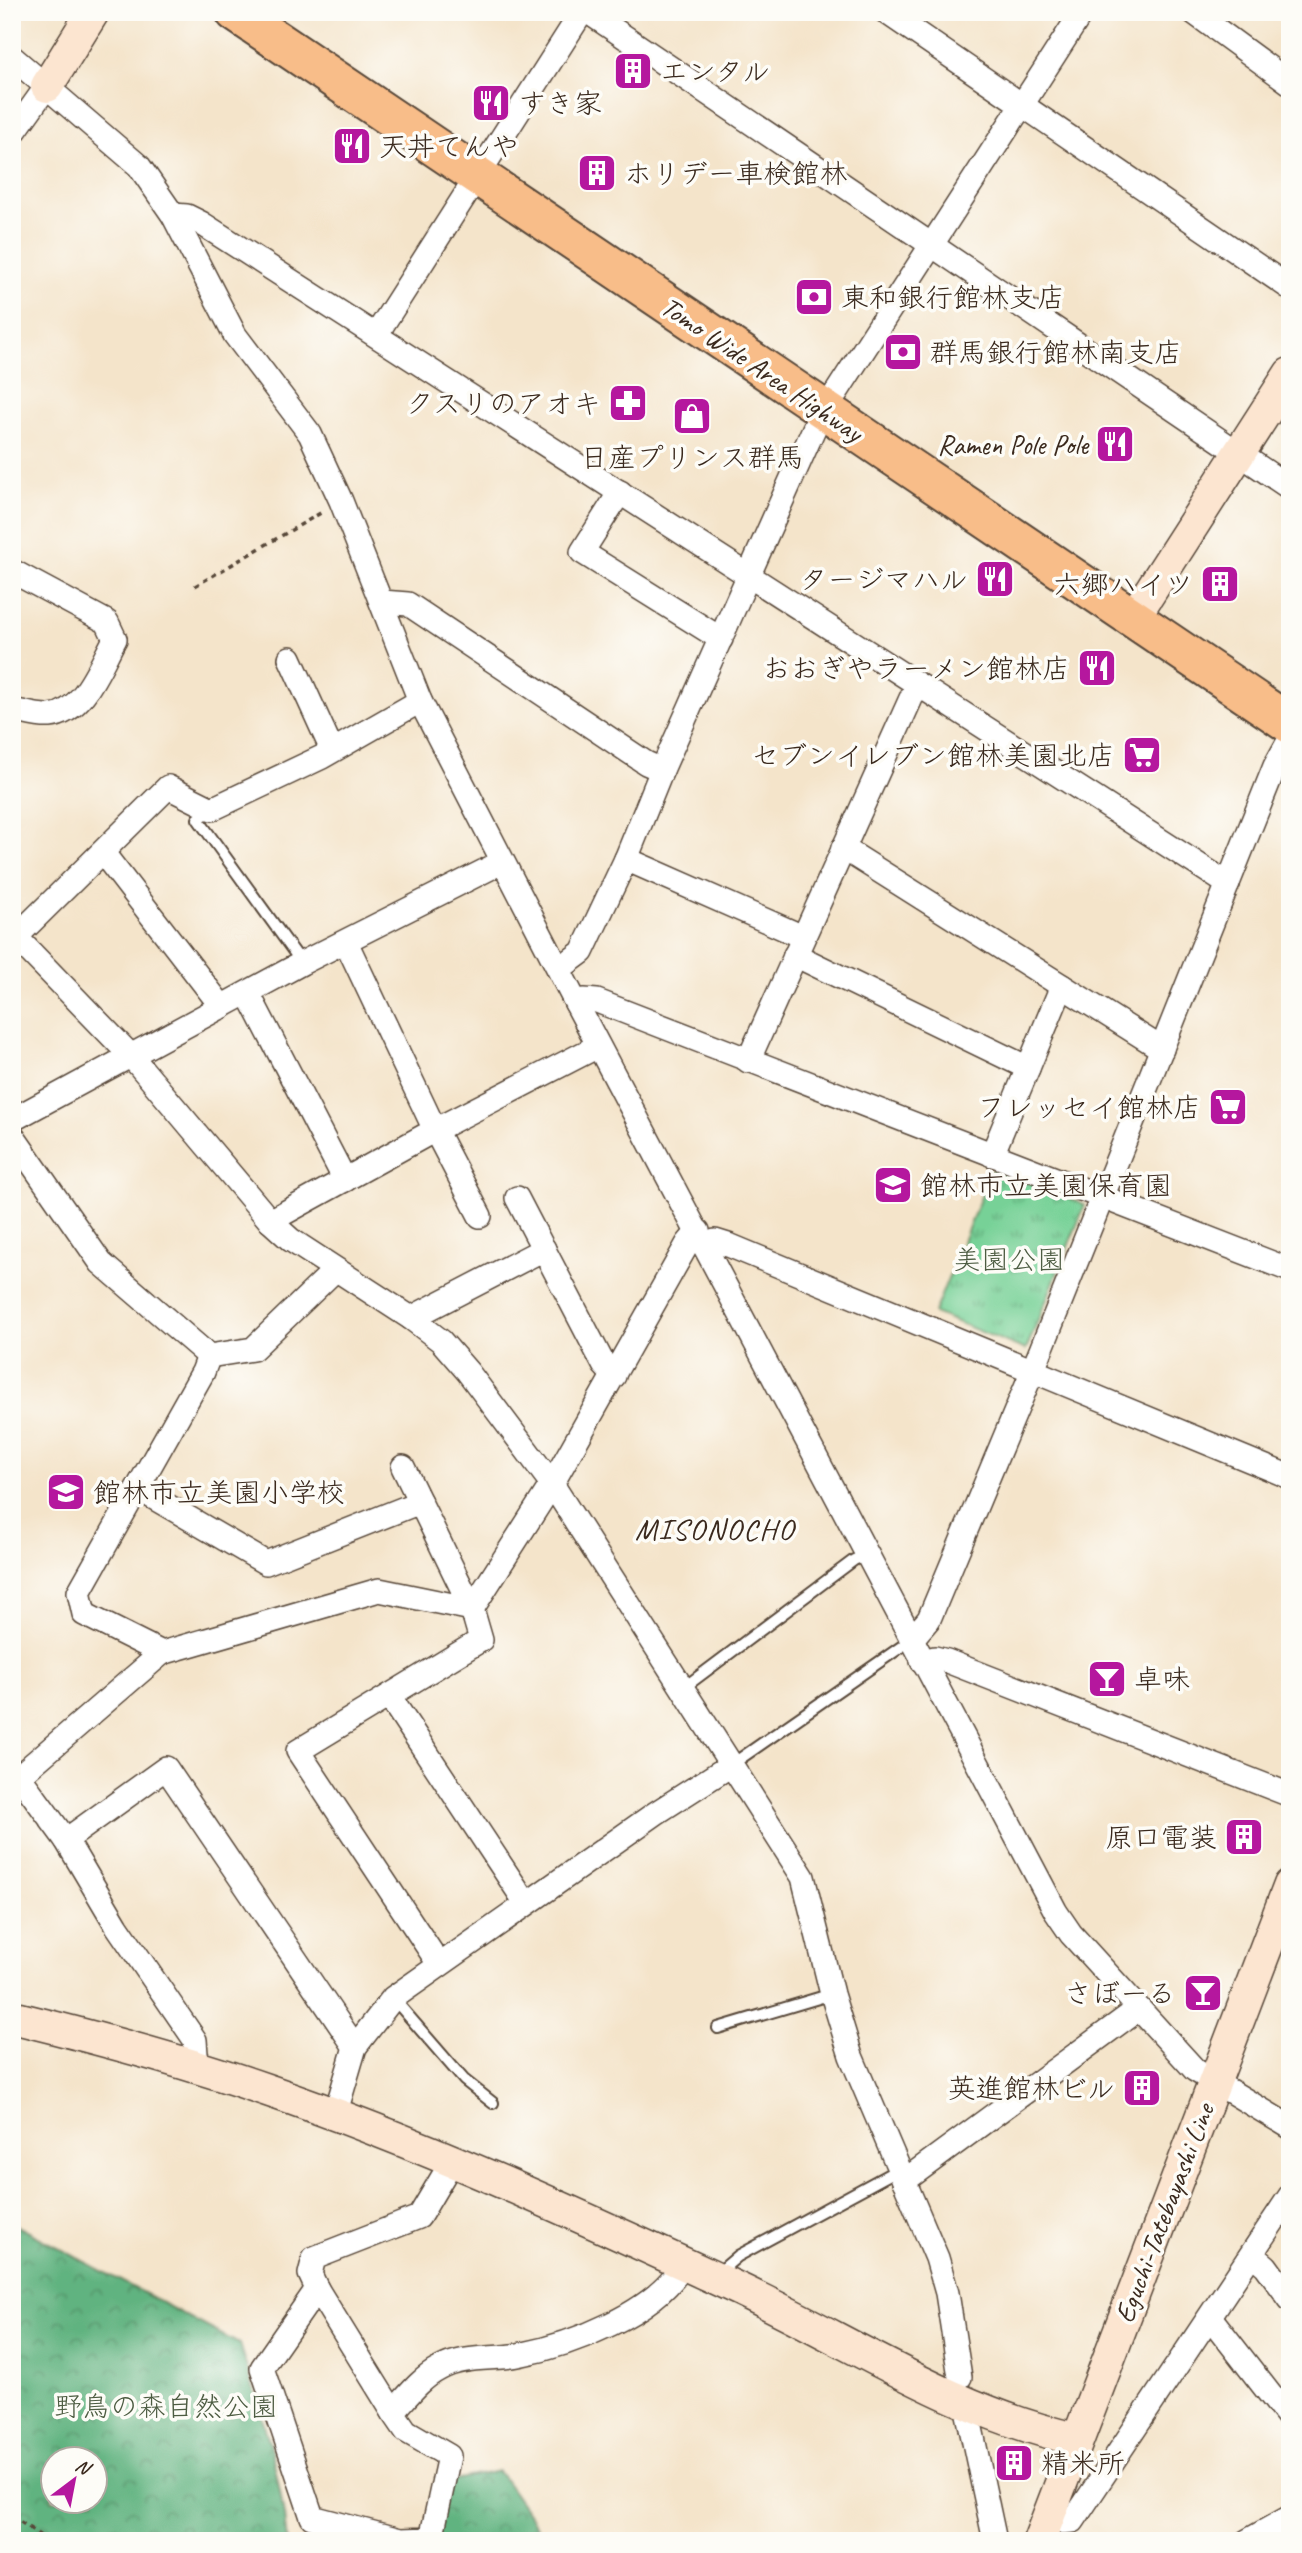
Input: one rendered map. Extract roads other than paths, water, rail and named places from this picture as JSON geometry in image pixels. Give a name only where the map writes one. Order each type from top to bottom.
[{"type":"highway","name":"Tomo Wide Area Highway","points":[[235,12],[483,168],[832,400],[1139,609],[1290,724]]},
{"type":"highway","name":"Tomo Wide Area Highway","points":[[272,12],[483,168]]},
{"type":"highway","name":"Tomo Wide Area Highway","points":[[1139,609],[1290,699]]},
{"type":"street","points":[[12,135],[47,86],[93,12]]},
{"type":"street","points":[[376,335],[582,12]]},
{"type":"street","points":[[588,12],[1290,488]]},
{"type":"street","points":[[886,12],[1290,288]]},
{"type":"street","points":[[559,969],[582,952],[626,859],[662,770],[811,433],[1082,12]]},
{"type":"street","points":[[1193,12],[1290,83]]},
{"type":"street","points":[[12,57],[139,166],[173,215],[235,335],[310,434],[341,501],[420,701],[598,1046],[1056,1912],[1071,1934],[1195,2070],[1214,2084],[1290,2127]]},
{"type":"street","points":[[173,215],[187,216],[201,223],[1228,884]]},
{"type":"street","points":[[1139,609],[1290,374]]},
{"type":"street","points":[[620,492],[582,552],[721,639]]},
{"type":"street","points":[[12,571],[107,622],[115,639],[81,698],[68,709],[53,716],[12,710]]},
{"type":"street","points":[[382,602],[408,604],[646,763],[662,770]]},
{"type":"street","points":[[290,658],[332,750]]},
{"type":"street","points":[[748,1061],[912,696],[920,686]]},
{"type":"street","points":[[420,701],[332,750],[212,809],[168,787],[103,853],[15,935],[132,1057],[290,1240],[411,1318],[441,1341],[468,1372],[552,1484],[803,1877],[831,1994],[851,2056],[937,2258],[947,2293],[963,2388],[995,2541]]},
{"type":"street","points":[[911,1640],[929,1619],[1033,1370],[1275,766],[1290,739]]},
{"type":"street","points":[[843,848],[1161,1049]]},
{"type":"street","points":[[103,853],[222,1007]]},
{"type":"street","points":[[626,859],[799,946],[1028,1068]]},
{"type":"street","points":[[12,1119],[132,1057],[302,962],[502,862]]},
{"type":"street","points":[[346,942],[435,1130],[480,1216]]},
{"type":"street","points":[[992,1155],[1062,986]]},
{"type":"street","points":[[248,993],[345,1180]]},
{"type":"street","points":[[576,1003],[584,1000],[597,1001],[1290,1270]]},
{"type":"street","points":[[271,1221],[435,1130],[598,1046]]},
{"type":"street","points":[[12,1135],[101,1263],[209,1356],[253,1349],[335,1270]]},
{"type":"street","points":[[517,1198],[604,1365],[614,1376]]},
{"type":"street","points":[[472,1609],[552,1484],[688,1243],[701,1238],[731,1246],[1290,1477]]},
{"type":"street","points":[[411,1318],[544,1249]]},
{"type":"street","points":[[162,1653],[84,1614],[79,1592],[203,1373],[209,1356]]},
{"type":"street","points":[[403,1467],[472,1609],[481,1640],[298,1751],[439,1964]]},
{"type":"street","points":[[137,1488],[266,1563],[420,1502]]},
{"type":"street","points":[[197,2068],[195,2040],[117,1926],[66,1840],[19,1776],[162,1653],[379,1590],[472,1609]]},
{"type":"street","points":[[922,1661],[935,1658],[947,1661],[1290,1795]]},
{"type":"street","points":[[388,1696],[526,1903]]},
{"type":"street","points":[[335,2115],[355,2048],[393,1998],[526,1903],[731,1765]]},
{"type":"street","points":[[66,1840],[166,1768],[355,2048]]},
{"type":"street","name":"Eguchi-Tatebayashi Line","points":[[1042,2532],[1290,1885]]},
{"type":"street","points":[[902,2175],[1138,2009]]},
{"type":"street","points":[[12,2017],[197,2068],[335,2115],[786,2310],[823,2316],[963,2388],[1036,2412],[1076,2439]]},
{"type":"street","points":[[317,2289],[262,2368],[312,2517],[400,2540],[431,2539],[449,2456],[406,2431],[310,2274],[314,2258],[419,2217],[451,2163]]},
{"type":"street","points":[[1042,2532],[1073,2521],[1290,2196]]},
{"type":"street","points":[[1252,2254],[1266,2266],[1290,2300]]},
{"type":"street","points":[[393,2412],[422,2381],[442,2367],[475,2358],[516,2356],[556,2346],[602,2328],[663,2291],[683,2264]]},
{"type":"street","points":[[1210,2317],[1290,2420]]},
{"type":"street","points":[[1247,2541],[1290,2517]]},
{"type":"lane","points":[[212,809],[198,819],[302,962]]},
{"type":"lane","points":[[682,1689],[854,1560],[867,1554]]},
{"type":"lane","points":[[731,1765],[911,1640]]},
{"type":"lane","points":[[718,2028],[831,1994]]},
{"type":"lane","points":[[393,1998],[464,2080],[494,2103]]},
{"type":"lane","points":[[719,2280],[724,2268],[738,2256],[902,2175]]},
{"type":"place","name":"エンタル","points":[[633,71]]},
{"type":"place","name":"すき家","points":[[491,103]]},
{"type":"place","name":"天丼てんや","points":[[352,146]]},
{"type":"place","name":"ホリデー車検館林","points":[[597,173]]},
{"type":"place","name":"東和銀行館林支店","points":[[814,297]]},
{"type":"place","name":"群馬銀行館林南支店","points":[[903,352]]},
{"type":"place","name":"クスリのアオキ","points":[[628,403]]},
{"type":"place","name":"日産プリンス群馬","points":[[692,416]]},
{"type":"place","name":"Ramen Pole Pole","points":[[1115,444]]},
{"type":"place","name":"タージマハル","points":[[995,579]]},
{"type":"place","name":"六郷ハイツ","points":[[1220,584]]},
{"type":"place","name":"おおぎやラーメン館林店","points":[[1097,668]]},
{"type":"place","name":"セブンイレブン館林美園北店","points":[[1142,755]]},
{"type":"place","name":"フレッセイ館林店","points":[[1228,1107]]},
{"type":"place","name":"館林市立美園保育園","points":[[893,1185]]},
{"type":"place","name":"館林市立美園小学校","points":[[66,1492]]},
{"type":"place","name":"卓味","points":[[1107,1679]]},
{"type":"place","name":"原口電装","points":[[1244,1837]]},
{"type":"place","name":"さぼーる","points":[[1203,1993]]},
{"type":"place","name":"英進館林ビル","points":[[1142,2088]]},
{"type":"place","name":"精米所","points":[[1014,2463]]},
{"type":"district","name":"MISONOCHO","points":[[715,1529]]},
{"type":"park label","name":"美園公園","points":[[1009,1259]]},
{"type":"park label","name":"野鳥の森自然公園","points":[[166,2406]]}]
